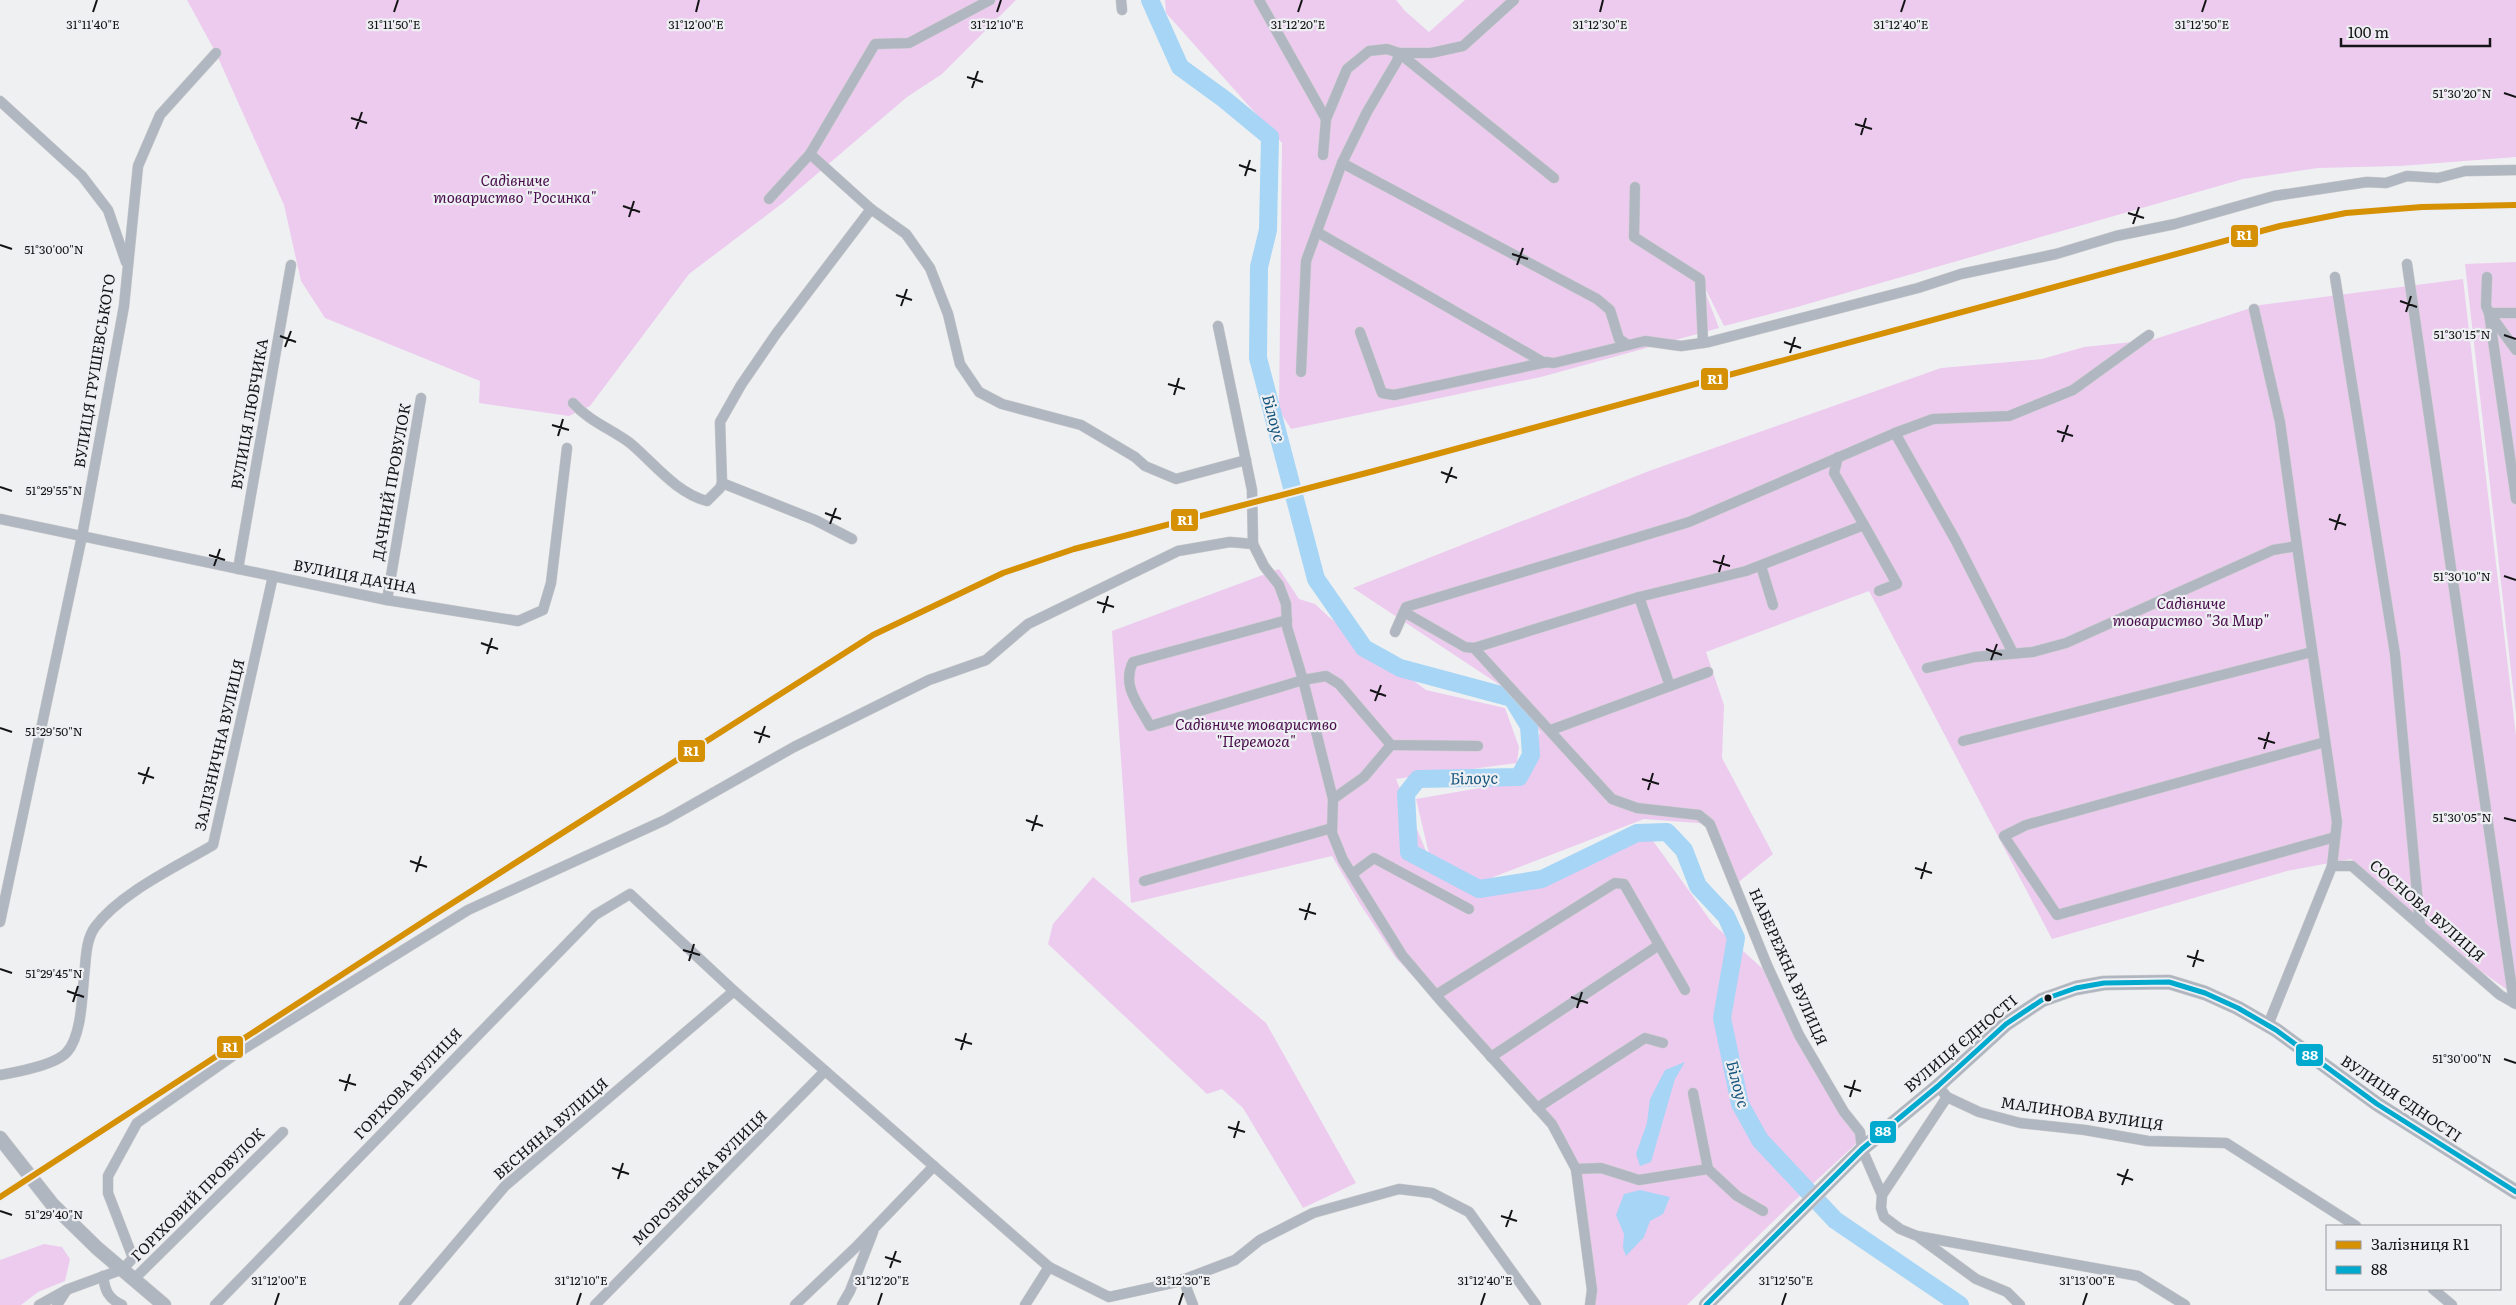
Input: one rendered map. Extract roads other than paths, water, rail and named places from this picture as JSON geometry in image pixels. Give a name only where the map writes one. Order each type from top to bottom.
[{"type":"main road","name":"ВУЛИЦЯ ЄДНОСТІ","points":[[1706,1305],[1794,1220],[1862,1149],[1942,1091],[2025,1010],[2060,993],[2104,983],[2148,981],[2187,986],[2223,1000],[2268,1025],[2361,1093],[2516,1192]]},
{"type":"main road","points":[[0,1138],[52,1204],[97,1248],[164,1305]]},
{"type":"street","points":[[769,200],[810,154],[875,44],[909,43],[990,0]]},
{"type":"street","points":[[1259,0],[1326,120]]},
{"type":"street","points":[[1323,155],[1326,120],[1347,69],[1369,51],[1387,49],[1399,53],[1431,53],[1463,46],[1514,0]]},
{"type":"street","name":"ВУЛИЦЯ ГРУШЕВСЬКОГО","points":[[0,922],[82,536],[124,306],[138,166],[160,115],[216,52]]},
{"type":"street","points":[[1301,372],[1306,261],[1342,163],[1367,112],[1397,61],[1399,53]]},
{"type":"street","points":[[1399,53],[1554,178]]},
{"type":"street","points":[[0,101],[82,176],[108,210],[128,266]]},
{"type":"street","points":[[810,154],[871,209],[906,234],[930,268],[948,314],[960,364],[979,392],[1002,404],[1081,425],[1135,457],[1145,466],[1176,479],[1246,460]]},
{"type":"street","points":[[1342,163],[1598,299],[1610,310],[1619,339],[1628,345]]},
{"type":"street","points":[[1360,332],[1382,393],[1394,395],[1547,362],[1554,363],[1645,341],[1681,346],[1703,343],[1918,288],[1961,274],[2056,254],[2116,236],[2175,224],[2274,196],[2367,182],[2386,183],[2407,176],[2438,178],[2465,171],[2516,170]]},
{"type":"street","points":[[1635,188],[1634,237],[1700,279],[1703,343]]},
{"type":"street","points":[[573,403],[585,417],[628,442],[692,497],[706,501],[720,488],[722,483],[720,422],[741,385],[776,334],[871,209]]},
{"type":"street","points":[[1317,232],[1547,362]]},
{"type":"street","points":[[2407,264],[2515,1004]]},
{"type":"street","name":"ВУЛИЦЯ ЛЮБЧИКА","points":[[238,569],[291,265]]},
{"type":"street","points":[[2334,277],[2395,654],[2420,925]]},
{"type":"street","points":[[2487,277],[2486,306],[2516,350]]},
{"type":"street","points":[[2254,309],[2280,422],[2337,822],[2332,866],[2268,1025]]},
{"type":"street","points":[[2490,313],[2516,313]]},
{"type":"street","points":[[2490,313],[2516,499]]},
{"type":"street","points":[[1218,326],[1252,490],[1253,544],[1264,566],[1279,585],[1286,604],[1287,620],[1304,680],[1333,799],[1332,828],[1343,860],[1402,955],[1552,1124],[1576,1169],[1592,1290],[1590,1305]]},
{"type":"street","points":[[1395,632],[1406,607],[1690,522],[1838,457],[1933,419],[2009,416],[2073,390],[2149,335]]},
{"type":"street","name":"ДАЧНИЙ ПРОВУЛОК","points":[[387,600],[421,398]]},
{"type":"street","points":[[1895,433],[1956,541],[2013,653]]},
{"type":"street","name":"ВУЛИЦЯ ДАЧНА","points":[[0,519],[387,600],[518,621],[543,610],[551,583],[567,448]]},
{"type":"street","points":[[1838,457],[1834,473],[1897,584],[1879,592]]},
{"type":"street","points":[[722,483],[815,520],[852,538]]},
{"type":"street","points":[[1404,612],[1465,647],[1474,648],[1639,597],[1761,566],[1864,525]]},
{"type":"street","points":[[39,1305],[66,1290],[123,1269],[133,1258],[108,1193],[108,1176],[137,1123],[237,1053],[468,910],[665,820],[794,747],[930,680],[986,660],[1028,624],[1178,551],[1230,542],[1253,544]]},
{"type":"street","points":[[1927,668],[1975,656],[2033,652],[2066,643],[2273,550],[2297,546]]},
{"type":"street","points":[[1761,566],[1773,605]]},
{"type":"street","name":"ЗАЛІЗНИЧНА ВУЛИЦЯ","points":[[0,1075],[55,1061],[67,1053],[73,1044],[80,1017],[87,949],[93,929],[122,900],[213,845],[273,576]]},
{"type":"street","points":[[1639,597],[1670,686]]},
{"type":"street","points":[[1287,620],[1133,662],[1128,672],[1128,684],[1150,726],[1304,680],[1326,676],[1339,684],[1391,745],[1478,746]]},
{"type":"street","name":"НАБЕРЕЖНА ВУЛИЦЯ","points":[[1474,648],[1551,730],[1612,799],[1637,808],[1699,815],[1710,824],[1767,965],[1795,1026],[1844,1112],[1860,1132],[1862,1149],[1882,1195],[1881,1208],[1884,1218],[1900,1229],[1917,1236],[2138,1276],[2185,1305]]},
{"type":"street","points":[[1963,741],[2312,652]]},
{"type":"street","points":[[1551,730],[1708,672]]},
{"type":"street","points":[[2325,742],[2026,825],[2004,836],[2057,915],[2335,837]]},
{"type":"street","points":[[1333,799],[1364,777],[1391,745]]},
{"type":"street","points":[[1144,881],[1332,828]]},
{"type":"street","points":[[1352,874],[1374,858],[1469,909]]},
{"type":"street","name":"СОСНОВА ВУЛИЦЯ","points":[[2332,866],[2352,866],[2500,995],[2515,1004]]},
{"type":"street","points":[[1436,995],[1615,884],[1624,884],[1685,990]]},
{"type":"street","name":"ГОРІХОВА ВУЛИЦЯ","points":[[215,1305],[594,915],[630,894],[734,991]]},
{"type":"street","points":[[1491,1057],[1659,945]]},
{"type":"street","points":[[734,991],[1049,1267],[1109,1297],[1183,1280],[1235,1260],[1260,1240],[1313,1213],[1399,1189],[1432,1193],[1469,1212],[1536,1305]]},
{"type":"street","name":"ВЕСНЯНА ВУЛИЦЯ","points":[[404,1305],[505,1186],[734,991]]},
{"type":"street","points":[[1537,1108],[1646,1038],[1663,1043]]},
{"type":"street","name":"МОРОЗІВСЬКА ВУЛИЦЯ","points":[[595,1305],[825,1071]]},
{"type":"street","points":[[1882,1195],[1942,1091]]},
{"type":"street","name":"МАЛИНОВА ВУЛИЦЯ","points":[[1942,1091],[1979,1112],[2020,1123],[2085,1130],[2148,1141],[2226,1143],[2354,1225]]},
{"type":"street","points":[[1694,1093],[1708,1169],[1737,1196],[1763,1211]]},
{"type":"street","name":"ГОРІХОВИЙ ПРОВУЛОК","points":[[134,1279],[283,1132]]},
{"type":"street","points":[[795,1305],[875,1228],[934,1166]]},
{"type":"street","points":[[1576,1169],[1601,1168],[1639,1180],[1708,1169]]},
{"type":"street","points":[[842,1305],[850,1291],[875,1228]]},
{"type":"street","points":[[1917,1236],[1976,1279],[2007,1292],[2020,1305]]},
{"type":"street","points":[[1025,1305],[1049,1267]]},
{"type":"street","points":[[104,1276],[105,1291],[113,1300],[122,1305]]},
{"type":"street","points":[[1183,1280],[1193,1305]]},
{"type":"street","points":[[57,1305],[66,1290]]},
{"type":"street","points":[[2434,1290],[2452,1305]]},
{"type":"water","points":[[1685,1062],[1675,1079],[1651,1162],[1640,1166],[1636,1154],[1647,1123],[1650,1099],[1665,1070]]},
{"type":"water","points":[[1640,1190],[1670,1197],[1663,1214],[1650,1221],[1644,1237],[1626,1256],[1623,1248],[1624,1234],[1616,1215],[1624,1194]]},
{"type":"waterway","name":"Білоус","points":[[1150,0],[1180,67],[1224,99],[1270,137],[1268,230],[1259,267],[1258,358],[1316,579],[1364,648],[1400,668],[1512,698],[1529,726],[1531,755],[1519,777],[1418,779],[1406,794],[1409,852],[1479,889],[1542,879],[1637,833],[1667,832],[1684,850],[1698,886],[1726,916],[1736,938],[1722,1018],[1740,1104],[1760,1140],[1835,1220],[1960,1305]]},
{"type":"rail line","name":"R1","points":[[0,1197],[429,918],[873,635],[1003,573],[1074,549],[1374,471],[2280,226],[2346,213],[2422,207],[2516,205]]},
{"type":"park label","name":"Садівниче товариство \"Росинка\"","points":[[515,190]]},
{"type":"park label","name":"Садівниче товариство \"За Мир\"","points":[[2191,612]]},
{"type":"park label","name":"Садівниче товариство \"Перемога\"","points":[[1256,734]]}]
